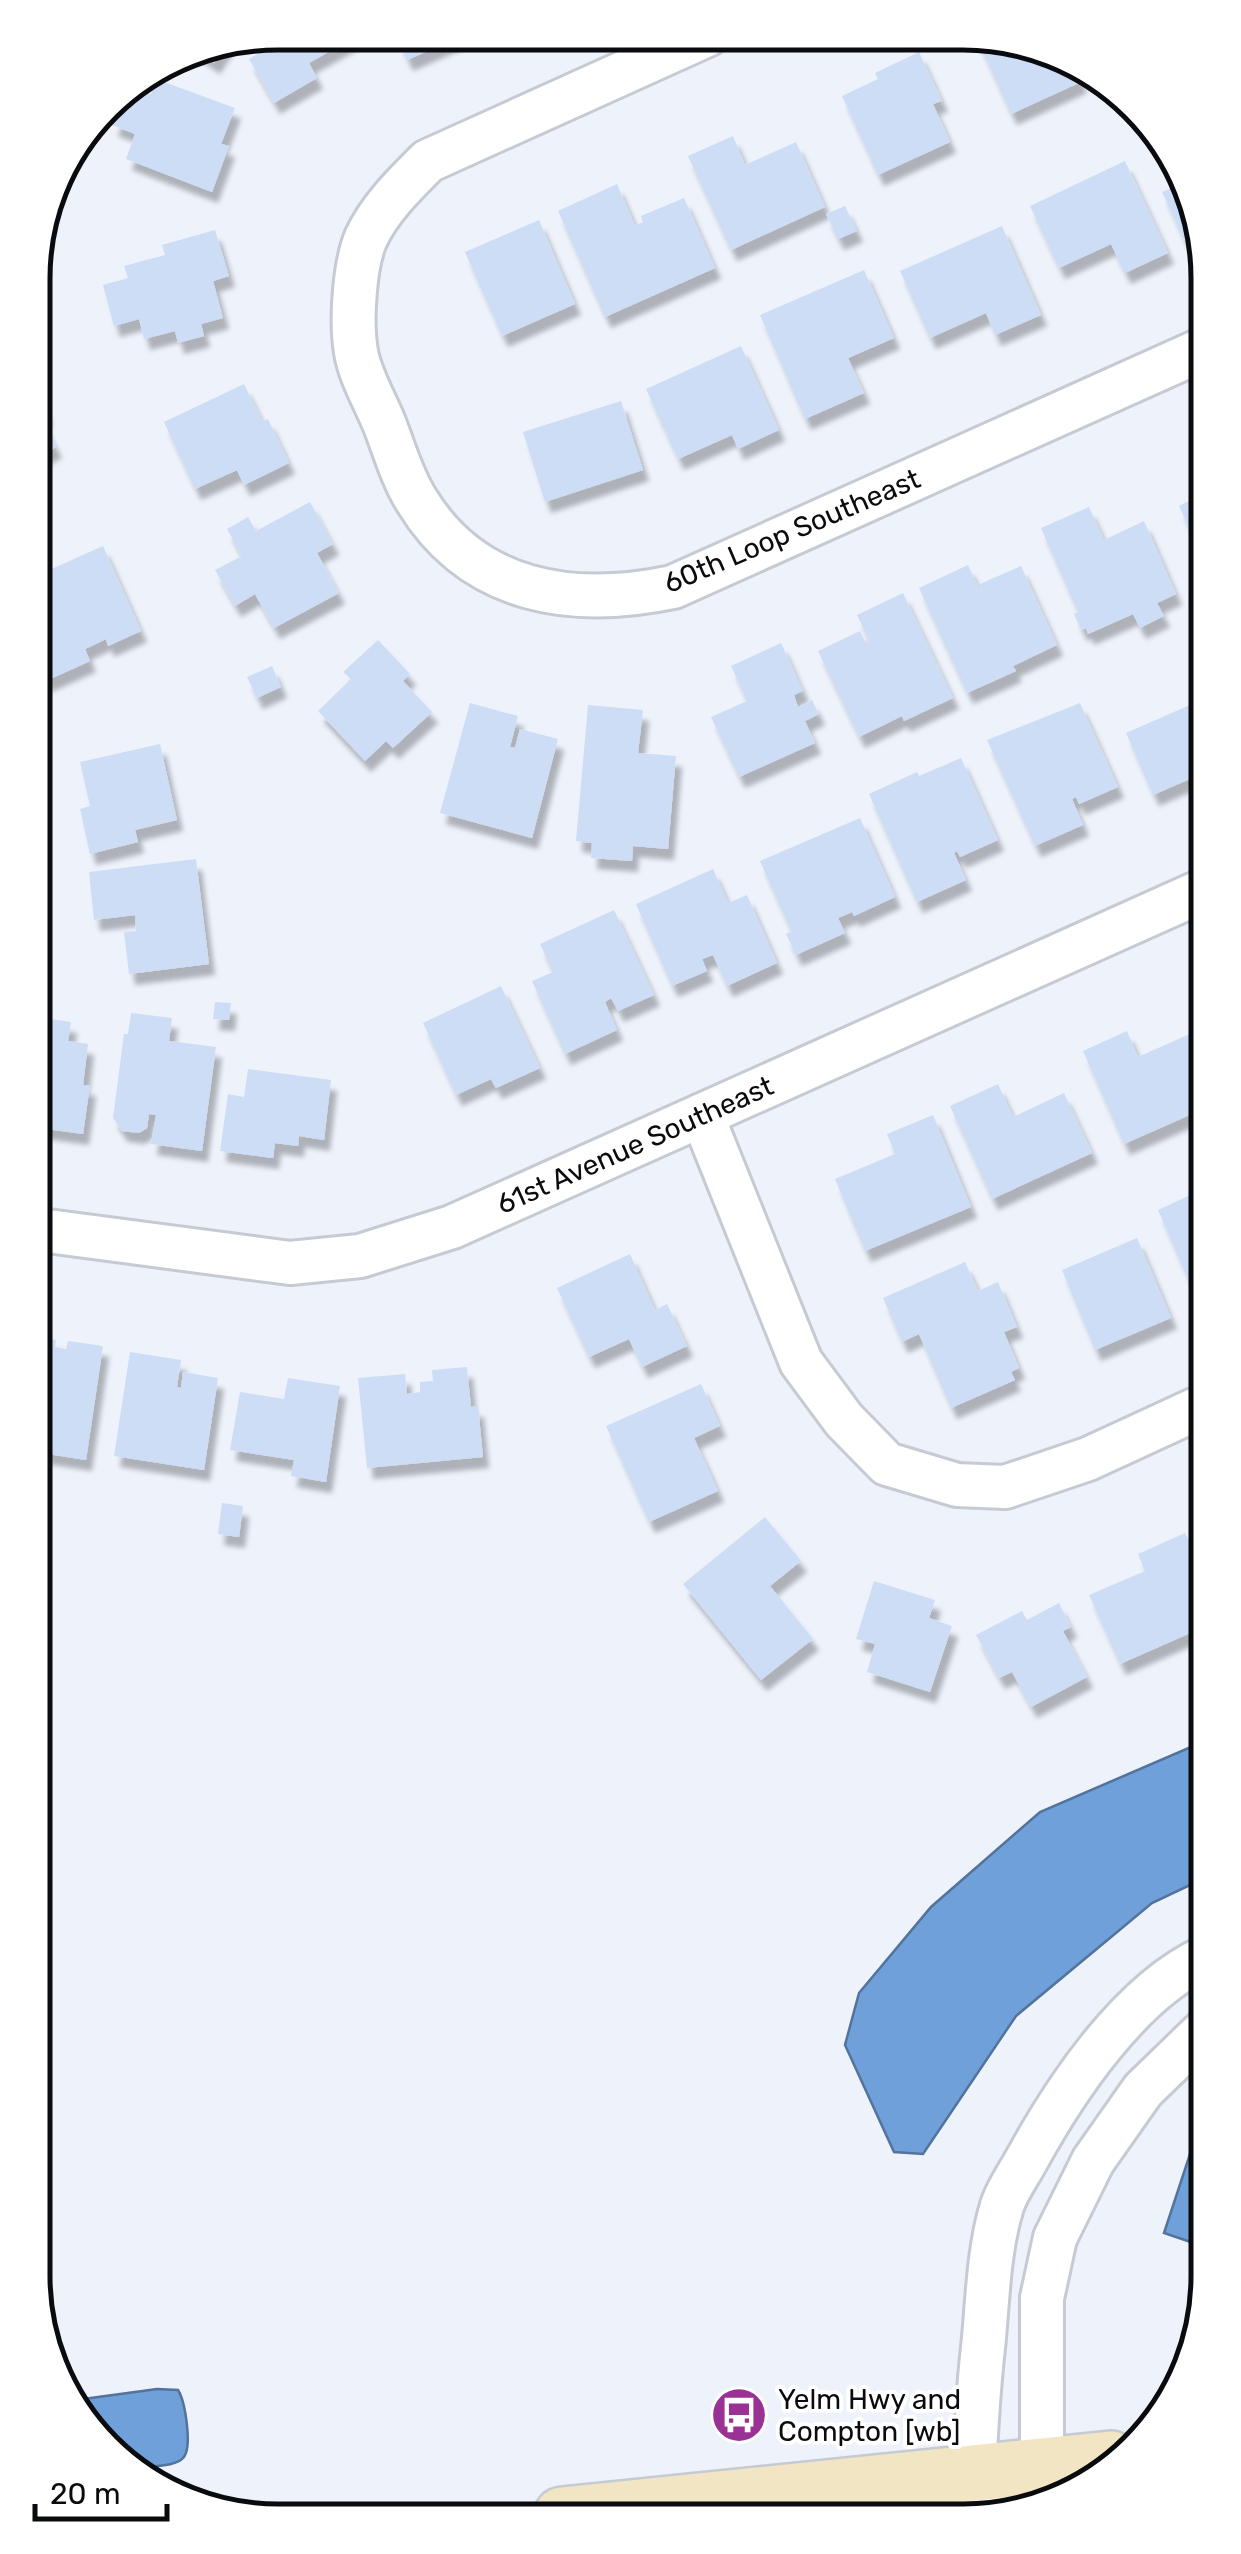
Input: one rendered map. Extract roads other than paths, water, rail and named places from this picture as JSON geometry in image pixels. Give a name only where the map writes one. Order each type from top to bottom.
[{"type":"main road","points":[[743,2504],[1041,2487],[1080,2471]]},
{"type":"street","name":"60th Loop Southeast","points":[[674,50],[428,161],[394,196],[366,240],[355,295],[356,353],[415,500],[446,540],[494,574],[538,592],[613,596],[673,587],[1191,354]]},
{"type":"street","name":"61st Avenue Southeast","points":[[50,1231],[290,1263],[360,1256],[452,1227],[1191,896]]},
{"type":"street","points":[[702,1115],[800,1362],[844,1420],[887,1464],[956,1485],[1005,1487],[1088,1459],[1191,1412]]},
{"type":"street","points":[[974,2490],[977,2381],[987,2286],[1002,2204],[1060,2100],[1092,2056],[1147,1998],[1191,1965]]},
{"type":"street","points":[[1041,2487],[1042,2298],[1055,2238],[1094,2161],[1143,2090],[1191,2044]]},
{"type":"water","points":[[1191,1747],[1191,1885],[1152,1903],[1016,2016],[923,2154],[894,2152],[845,2045],[859,1993],[931,1907],[1040,1812]]},
{"type":"water","points":[[1191,2151],[1191,2242],[1164,2233]]},
{"type":"water","points":[[178,2390],[188,2435],[186,2453],[178,2462],[153,2466],[117,2437],[86,2399]]},
{"type":"place","name":"Yelm Hwy and Compton [wb]","points":[[739,2415]]}]
